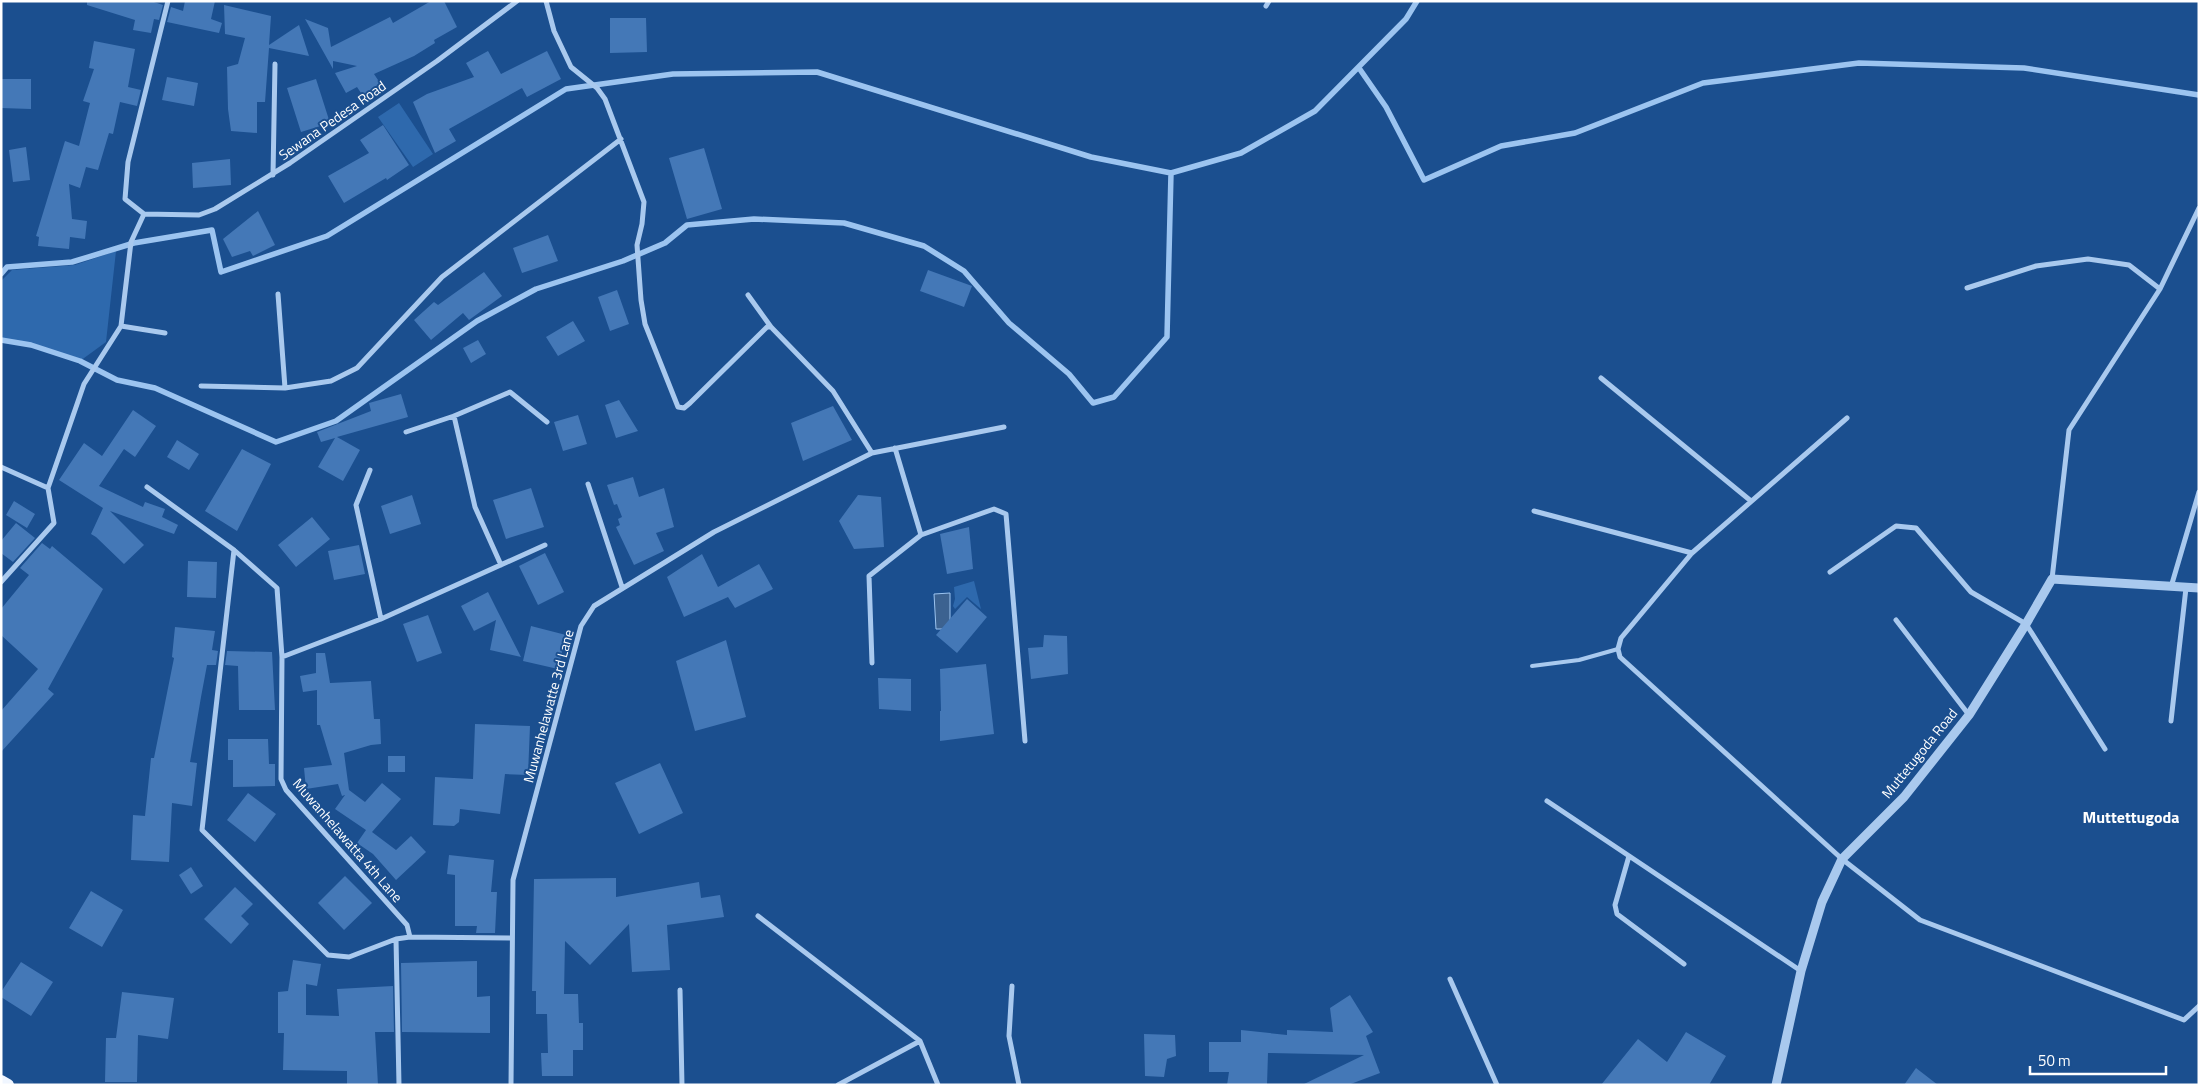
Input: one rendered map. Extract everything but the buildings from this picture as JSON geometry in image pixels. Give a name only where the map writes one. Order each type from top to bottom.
[{"type":"main road","points":[[1,1080],[8,1085]]},
{"type":"street","points":[[2,579],[54,523],[48,488],[84,384],[121,326],[130,253],[135,232],[144,214],[125,199],[128,162],[168,1]]},
{"type":"street","name":"Sewana Pedesa Road","points":[[144,214],[199,215],[215,209],[273,175],[437,61],[517,1]]},
{"type":"street","points":[[546,1],[554,31],[571,67],[597,88],[605,100],[644,202],[642,224],[637,245],[641,300],[645,324],[678,407],[684,408],[690,404],[767,327],[771,327]]},
{"type":"street","points":[[273,175],[275,64]]},
{"type":"street","points":[[201,386],[285,388],[331,381],[357,368],[442,277],[621,139]]},
{"type":"street","points":[[2199,208],[2160,290],[2069,430],[2052,579],[2199,588]]},
{"type":"street","points":[[1967,288],[2036,266],[2088,259],[2129,265],[2160,290]]},
{"type":"street","points":[[278,294],[285,388]]},
{"type":"street","points":[[748,295],[771,327],[833,391],[872,453]]},
{"type":"street","points":[[121,326],[165,333]]},
{"type":"street","points":[[1601,378],[1751,501]]},
{"type":"street","points":[[406,432],[454,416],[510,392],[547,422]]},
{"type":"street","points":[[454,416],[475,507],[501,565]]},
{"type":"street","points":[[1847,418],[1692,553],[1621,638],[1618,649],[1620,656],[1842,860],[1920,920],[2184,1020],[2199,1006]]},
{"type":"street","name":"Muwanhelawatte 3rd Lane","points":[[511,1085],[512,938],[515,870],[581,626],[594,606],[714,532],[872,453],[1004,427]]},
{"type":"street","points":[[895,448],[921,535]]},
{"type":"street","points":[[1,467],[48,488]]},
{"type":"street","points":[[370,470],[356,504],[381,619]]},
{"type":"street","points":[[588,484],[622,587]]},
{"type":"street","name":"Muwanhelawatta 4th Lane","points":[[147,487],[234,550],[277,588],[282,656],[281,779],[286,790],[407,925],[410,937]]},
{"type":"street","points":[[2171,587],[2199,492]]},
{"type":"street","points":[[872,663],[869,576],[921,535],[994,509],[1006,514],[1025,741]]},
{"type":"street","points":[[1534,510],[1692,553]]},
{"type":"street","points":[[1830,572],[1896,526],[1916,528],[1971,592],[2026,624],[2105,749]]},
{"type":"street","points":[[282,656],[381,619],[545,545]]},
{"type":"street","points":[[234,550],[202,830],[328,955],[349,957],[396,939],[410,937],[512,938]]},
{"type":"street","name":"Muttetugoda Road","points":[[1776,1085],[1801,971],[1822,902],[1842,860],[1904,797],[1968,715],[2026,624],[2052,579]]},
{"type":"street","points":[[2171,721],[2186,588]]},
{"type":"street","points":[[1896,620],[1968,715]]},
{"type":"street","points":[[1547,801],[1801,971]]},
{"type":"street","points":[[1628,856],[1615,905],[1617,914],[1684,964]]},
{"type":"street","points":[[758,916],[920,1041],[938,1085]]},
{"type":"street","points":[[396,939],[399,1085]]},
{"type":"street","points":[[1450,980],[1497,1085]]},
{"type":"street","points":[[1012,986],[1009,1036],[1019,1085]]},
{"type":"street","points":[[680,990],[682,1085]]},
{"type":"street","points":[[838,1085],[920,1041]]},
{"type":"lane","points":[[1532,666],[1579,660],[1618,649]]},
{"type":"shaded area","points":[[399,103],[433,154],[413,167],[378,117]]},
{"type":"shaded area","points":[[116,251],[106,342],[80,361],[31,345],[1,340],[1,281],[12,270],[75,265]]},
{"type":"shaded area","points":[[974,581],[981,609],[967,597],[955,609],[953,606],[955,599],[954,587]]},
{"type":"shaded area","points":[[950,593],[950,629],[936,629],[934,594]]},
{"type":"waterway","points":[[1,274],[7,267],[72,262],[134,243],[212,230],[221,272],[327,236],[566,89],[673,74],[817,72],[1091,157],[1171,173],[1241,153],[1315,111],[1406,19],[1417,1]]},
{"type":"waterway","points":[[1359,68],[1386,107],[1424,180],[1501,146],[1575,133],[1703,83],[1859,63],[2024,68],[2199,95]]},
{"type":"waterway","points":[[1,340],[31,345],[80,361],[117,380],[155,388],[276,442],[336,421],[477,321],[536,289],[623,261],[665,243],[687,225],[754,219],[844,223],[924,246],[964,271],[1009,323],[1069,374],[1093,403],[1114,397],[1167,337],[1171,173]]},
{"type":"district","name":"Muttettugoda","points":[[2131,817]]}]
